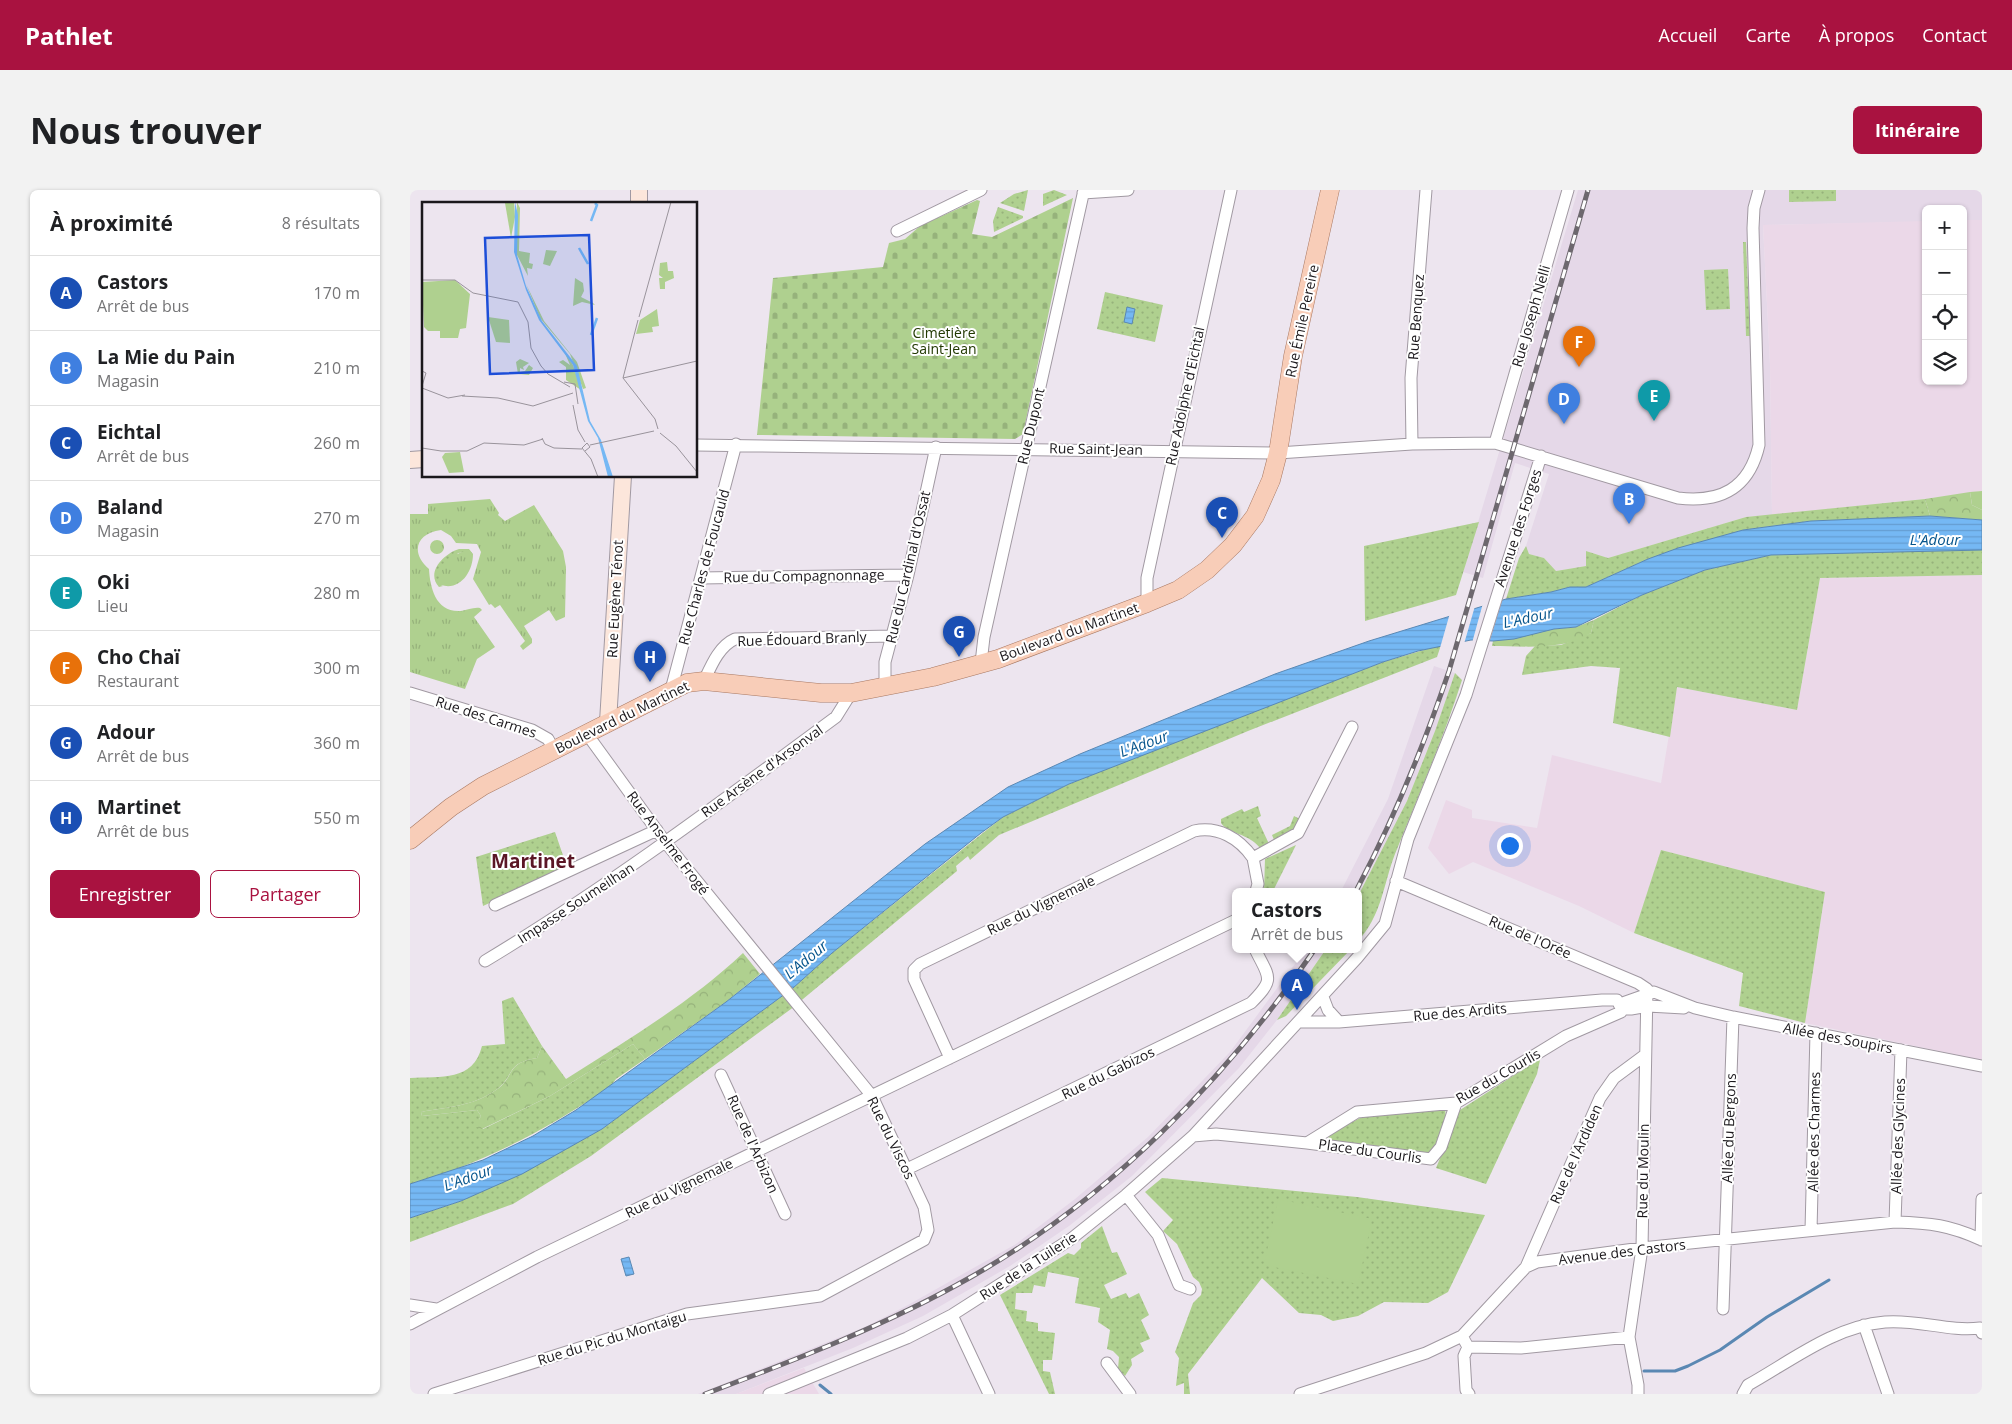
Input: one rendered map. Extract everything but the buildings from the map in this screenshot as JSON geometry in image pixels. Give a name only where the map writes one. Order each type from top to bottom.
[{"type":"main road","name":"Rue Émile Pereire","points":[[1278,453],[1293,356],[1330,190]]},
{"type":"main road","name":"Boulevard du Martinet","points":[[410,840],[451,807],[483,786],[687,683],[704,681],[821,693],[851,693],[885,688],[982,664],[1178,590],[1194,580],[1234,545],[1254,516],[1271,480],[1278,453]]},
{"type":"street","points":[[898,232],[981,190]]},
{"type":"street","points":[[1084,191],[1128,190]]},
{"type":"street","name":"Rue Adolphe d'Eichtal","points":[[1147,603],[1146,578],[1230,190]]},
{"type":"street","name":"Rue Benquez","points":[[1412,444],[1411,378],[1426,190]]},
{"type":"street","name":"Rue Joseph Nelli","points":[[1495,443],[1568,190]]},
{"type":"street","name":"Avenue des Forges","points":[[1362,951],[1385,924],[1408,839],[1444,754],[1541,456],[1646,489],[1691,499],[1717,497],[1739,484],[1749,472],[1756,459],[1759,446],[1753,228],[1754,208],[1759,190]]},
{"type":"street","name":"Rue Dupont","points":[[982,664],[984,637],[1084,191]]},
{"type":"street","name":"Rue Saint-Jean","points":[[698,445],[936,446],[1278,453],[1412,444],[1495,443],[1541,456]]},
{"type":"street","name":"Rue Charles de Foucauld","points":[[671,690],[736,444]]},
{"type":"street","name":"Rue du Cardinal d'Ossat","points":[[885,688],[885,662],[908,574],[936,446]]},
{"type":"street","name":"Rue Eugène Ténot","points":[[608,722],[623,478]]},
{"type":"street","name":"Rue du Compagnonnage","points":[[701,578],[908,574]]},
{"type":"street","name":"Rue Édouard Branly","points":[[704,681],[726,643],[735,639],[892,636]]},
{"type":"street","name":"Rue des Carmes","points":[[410,693],[532,730],[548,739],[554,750]]},
{"type":"street","name":"Rue Arsène d'Arsonval","points":[[666,843],[836,717],[851,693]]},
{"type":"street","points":[[1257,888],[1258,884],[1253,858],[1298,833],[1352,728]]},
{"type":"street","name":"Rue Anselme Frogé","points":[[587,734],[666,843],[796,1003]]},
{"type":"street","name":"Rue du Vignemale","points":[[950,1058],[914,979],[914,970],[920,964],[1194,831],[1206,828],[1225,833],[1237,840],[1253,858]]},
{"type":"street","points":[[495,905],[657,830]]},
{"type":"street","name":"Impasse Soumeilhan","points":[[485,961],[558,917],[666,843]]},
{"type":"street","name":"Rue de l'Orée","points":[[1396,881],[1638,983],[1647,989],[1648,994]]},
{"type":"street","name":"Rue du Vignemale","points":[[410,1324],[537,1257],[1232,922]]},
{"type":"street","name":"Rue du Gabizos","points":[[907,1168],[1251,1003],[1268,984],[1269,978],[1257,953]]},
{"type":"street","name":"Avenue des Forges","points":[[1323,997],[1360,953]]},
{"type":"street","name":"Allée des Soupirs","points":[[1648,994],[1654,992],[1695,1008],[1733,1017],[1982,1066]]},
{"type":"street","points":[[1648,994],[1648,1006]]},
{"type":"street","name":"Rue des Ardits","points":[[1620,1006],[1648,994]]},
{"type":"street","points":[[1323,997],[1328,1010],[1340,1022]]},
{"type":"street","name":"Rue de la Tuilerie","points":[[769,1394],[907,1338],[952,1315],[1071,1239],[1126,1195],[1193,1136],[1323,997]]},
{"type":"street","name":"Rue des Ardits","points":[[1299,1022],[1340,1022],[1602,1000],[1617,1000],[1620,1006],[1631,1009],[1648,1006]]},
{"type":"street","name":"Rue du Viscos","points":[[796,1003],[872,1096],[924,1207]]},
{"type":"street","name":"Rue du Courlis","points":[[1307,1143],[1357,1112],[1456,1103],[1566,1036],[1621,1012],[1620,1006]]},
{"type":"street","name":"Allée des Soupirs","points":[[1648,1006],[1695,1008]]},
{"type":"street","name":"Rue du Moulin","points":[[1638,1394],[1629,1337],[1642,1248],[1645,1055],[1648,1006]]},
{"type":"street","name":"Allée du Bergons","points":[[1723,1309],[1733,1017]]},
{"type":"street","name":"Allée des Charmes","points":[[1811,1230],[1816,1034]]},
{"type":"street","name":"Allée des Glycines","points":[[1895,1222],[1901,1050]]},
{"type":"street","name":"Rue de l'Ardiden","points":[[1526,1267],[1600,1098],[1614,1078],[1645,1055]]},
{"type":"street","name":"Rue de l'Arbizon","points":[[721,1075],[754,1152],[785,1214]]},
{"type":"street","name":"Place du Courlis","points":[[1307,1143],[1431,1159],[1441,1147],[1456,1103]]},
{"type":"street","points":[[1193,1136],[1216,1134],[1307,1143]]},
{"type":"street","points":[[1126,1195],[1158,1235],[1179,1285],[1190,1289]]},
{"type":"street","points":[[1982,1199],[1982,1240]]},
{"type":"street","name":"Rue du Pic du Montaigu","points":[[434,1394],[687,1314],[820,1296],[924,1240],[928,1230],[924,1207]]},
{"type":"street","name":"Avenue des Castors","points":[[1526,1267],[1537,1262],[1642,1248],[1895,1222],[1937,1224],[1962,1231],[1982,1240]]},
{"type":"street","points":[[1469,1394],[1466,1390],[1465,1342],[1526,1267]]},
{"type":"street","points":[[410,1306],[436,1310]]},
{"type":"street","points":[[952,1315],[989,1394]]},
{"type":"street","points":[[1743,1394],[1748,1385],[1772,1371],[1846,1330],[1864,1325],[1887,1322],[1982,1330]]},
{"type":"street","points":[[1864,1325],[1888,1394]]},
{"type":"street","points":[[1300,1394],[1465,1342],[1521,1348],[1629,1337]]},
{"type":"street","points":[[1107,1363],[1130,1394]]},
{"type":"shaded area","points":[[1578,190],[1982,190],[1982,220],[1967,221],[1967,205],[1922,205],[1922,222],[1763,225],[1770,364],[1772,515],[1746,517],[1608,558],[1586,551],[1586,566],[1556,571],[1544,558],[1529,554],[1526,546],[1549,474],[1515,463],[1483,578],[1463,572]]},
{"type":"shaded area","points":[[1967,220],[1982,220],[1982,491],[1772,515],[1770,364],[1763,225],[1922,221],[1922,385],[1967,385]]},
{"type":"shaded area","points":[[1982,575],[1982,1060],[1805,1023],[1825,892],[1661,850],[1634,933],[1579,906],[1473,862],[1449,874],[1428,848],[1446,800],[1472,810],[1472,818],[1537,828],[1552,755],[1661,783],[1677,687],[1797,710],[1820,578]]},
{"type":"shaded area","points":[[1434,666],[1455,673],[1435,731],[1407,801],[1362,888],[1343,888],[1388,799]]},
{"type":"shaded area","points":[[1303,953],[1323,953],[1277,1020],[1239,1068],[1132,1176],[1069,1226],[1010,1266],[923,1316],[853,1348],[736,1394],[698,1394],[865,1327],[1016,1244],[1075,1199],[1148,1137],[1230,1052]]},
{"type":"shaded area","points":[[804,1368],[819,1394],[736,1394]]},
{"type":"green space","points":[[1028,190],[1024,211],[1000,203],[1014,194]]},
{"type":"green space","points":[[1054,190],[1067,195],[1043,206],[1043,194]]},
{"type":"green space","points":[[1789,190],[1836,190],[1836,201],[1789,202]]},
{"type":"green space","name":"Cimetière Saint-Jean","points":[[1073,198],[1023,434],[1015,439],[757,435],[773,278],[883,267],[889,243],[905,239],[920,226],[977,200],[980,201],[972,234],[992,237]]},
{"type":"green space","points":[[998,207],[1023,216],[1023,218],[994,232],[993,221]]},
{"type":"green space","points":[[1743,242],[1746,242],[1750,336],[1746,336]]},
{"type":"green space","points":[[1728,269],[1730,309],[1706,310],[1704,270]]},
{"type":"green space","points":[[1105,292],[1163,305],[1155,342],[1097,329]]},
{"type":"green space","points":[[1982,491],[1982,510],[1972,505],[1970,492]]},
{"type":"green space","points":[[1970,492],[1972,505],[1982,510],[1982,520],[1930,516],[1925,499]]},
{"type":"green space","points":[[490,499],[499,513],[498,515],[505,521],[534,505],[563,551],[566,567],[565,617],[556,621],[549,610],[524,626],[532,639],[532,643],[523,650],[520,646],[525,641],[500,605],[495,608],[491,604],[489,605],[473,579],[481,552],[477,544],[456,543],[451,536],[441,530],[426,535],[418,545],[419,557],[429,569],[431,584],[436,598],[440,604],[452,611],[480,608],[482,610],[474,617],[495,647],[477,659],[465,689],[410,672],[410,514],[428,514],[428,504]]},
{"type":"green space","points":[[1925,499],[1930,516],[1811,521],[1743,530],[1648,559],[1586,587],[1570,587],[1506,599],[1519,558],[1526,546],[1529,554],[1544,558],[1556,571],[1586,566],[1586,551],[1608,558],[1746,517]]},
{"type":"green space","points":[[1479,522],[1456,595],[1365,621],[1364,546]]},
{"type":"green space","points":[[437,540],[442,542],[444,547],[442,552],[437,554],[432,552],[430,547],[432,542]]},
{"type":"green space","points":[[459,549],[469,549],[473,554],[470,552],[458,553],[441,585],[443,586],[439,587],[435,581],[435,569],[443,559]]},
{"type":"green space","points":[[1937,549],[1982,550],[1982,575],[1820,578],[1797,710],[1677,687],[1670,737],[1613,723],[1620,668],[1591,666],[1522,675],[1526,656],[1535,646],[1561,645],[1591,633],[1594,620],[1642,595],[1705,570],[1771,555]]},
{"type":"green space","points":[[470,551],[473,554],[471,567],[464,578],[454,585],[441,585],[441,573],[447,562],[458,554]]},
{"type":"green space","points":[[1594,620],[1591,633],[1568,643],[1530,647],[1492,646],[1493,641],[1554,629],[1576,627]]},
{"type":"green space","points":[[1441,645],[1437,657],[1248,731],[999,835],[970,860],[968,856],[956,866],[957,871],[791,1009],[591,1156],[513,1204],[410,1242],[410,1218],[461,1201],[602,1129],[793,988],[832,953],[1003,817],[1069,784],[1141,755],[1383,662]]},
{"type":"green space","points":[[1455,673],[1462,680],[1447,724],[1395,854],[1377,910],[1362,936],[1362,888],[1407,801],[1435,731]]},
{"type":"green space","points":[[1258,806],[1261,816],[1257,818],[1269,844],[1261,849],[1251,840],[1224,827],[1221,823],[1221,819],[1242,809],[1244,812]]},
{"type":"green space","points":[[1294,816],[1300,819],[1292,832],[1274,840],[1272,835],[1290,826]]},
{"type":"green space","points":[[555,832],[567,867],[483,906],[476,857]]},
{"type":"green space","points":[[1296,845],[1274,888],[1264,888],[1265,859]]},
{"type":"green space","points":[[1661,850],[1825,892],[1805,1023],[1739,1006],[1743,973],[1634,933]]},
{"type":"green space","points":[[743,953],[760,974],[726,1002],[645,1059],[633,1044],[550,1096],[482,1129],[475,1127],[481,1116],[477,1110],[422,1116],[421,1112],[469,1103],[488,1095],[502,1085],[520,1063],[537,1058],[542,1046],[566,1079],[680,1005]]},
{"type":"green space","points":[[1323,953],[1347,953],[1286,1016],[1277,1020]]},
{"type":"green space","points":[[513,997],[542,1046],[537,1058],[527,1060],[515,1066],[502,1085],[488,1095],[469,1103],[421,1112],[422,1116],[477,1110],[481,1116],[479,1120],[483,1129],[550,1096],[633,1044],[645,1059],[616,1079],[610,1087],[514,1144],[437,1176],[410,1184],[410,1078],[454,1075],[471,1066],[478,1058],[482,1046],[505,1044],[502,1001]]},
{"type":"green space","points":[[1540,1060],[1537,1074],[1486,1184],[1436,1168],[1460,1110]]},
{"type":"green space","points":[[1445,1109],[1444,1126],[1431,1153],[1339,1143],[1330,1141],[1327,1135],[1362,1117]]},
{"type":"green space","points":[[1162,1178],[1357,1197],[1485,1215],[1448,1292],[1428,1303],[1384,1302],[1358,1316],[1333,1321],[1321,1315],[1299,1313],[1262,1278],[1188,1374],[1190,1394],[1184,1394],[1184,1383],[1176,1386],[1179,1358],[1175,1352],[1193,1303],[1201,1295],[1202,1289],[1199,1282],[1193,1277],[1177,1244],[1163,1231],[1173,1220],[1145,1192]]},
{"type":"green space","points":[[1278,1199],[1372,1219],[1358,1284],[1264,1265]]},
{"type":"green space","points":[[1102,1226],[1112,1253],[1117,1252],[1127,1274],[1104,1285],[1111,1299],[1126,1293],[1129,1298],[1139,1293],[1149,1315],[1141,1320],[1150,1339],[1140,1343],[1144,1351],[1131,1359],[1132,1365],[1125,1376],[1118,1369],[1119,1357],[1113,1351],[1107,1349],[1110,1330],[1098,1322],[1100,1308],[1075,1303],[1079,1278],[1048,1272],[1045,1287],[1034,1285],[1032,1293],[1016,1293],[1015,1309],[1027,1311],[1026,1321],[1038,1323],[1038,1331],[1055,1333],[1052,1360],[1043,1360],[1043,1371],[1050,1372],[1055,1394],[1049,1394],[1000,1295],[1068,1253],[1074,1255],[1081,1248],[1081,1243]]},
{"type":"water","points":[[1127,307],[1135,309],[1132,324],[1124,322]]},
{"type":"water","name":"L'Adour","points":[[1930,516],[1982,520],[1982,550],[1771,555],[1705,570],[1642,595],[1576,627],[1554,629],[1514,639],[1493,641],[1471,640],[1418,651],[1383,662],[1069,784],[1003,817],[981,833],[832,953],[793,988],[602,1129],[522,1174],[461,1201],[410,1218],[410,1184],[483,1160],[533,1136],[576,1110],[726,1002],[925,844],[1008,787],[1080,754],[1275,674],[1369,641],[1506,599],[1570,587],[1586,587],[1648,559],[1678,548],[1743,530],[1811,521]]},
{"type":"water","points":[[629,1257],[634,1274],[626,1276],[621,1259]]},
{"type":"pier","points":[[1503,597],[1489,643],[1472,643],[1483,603]]},
{"type":"pier","points":[[1475,606],[1464,644],[1440,648],[1450,613]]},
{"type":"waterway","points":[[1644,1371],[1675,1371],[1688,1366],[1720,1350],[1767,1317],[1829,1280]]},
{"type":"waterway","points":[[820,1385],[831,1394]]},
{"type":"railway","points":[[1358,888],[1407,783],[1449,671],[1588,190]]},
{"type":"railway","points":[[705,1394],[807,1355],[907,1311],[971,1277],[1022,1246],[1117,1173],[1161,1133],[1243,1044],[1312,953]]},
{"type":"place","name":"Cho Chaï","points":[[1579,367]]},
{"type":"place","name":"Oki","points":[[1654,421]]},
{"type":"place","name":"Baland","points":[[1564,424]]},
{"type":"place","name":"La Mie du Pain","points":[[1629,524]]},
{"type":"place","name":"Eichtal","points":[[1222,538]]},
{"type":"place","name":"Adour","points":[[959,657]]},
{"type":"place","name":"Martinet","points":[[650,682]]},
{"type":"place","name":"Castors","points":[[1297,1010]]},
{"type":"district","name":"Martinet","points":[[533,861]]}]
